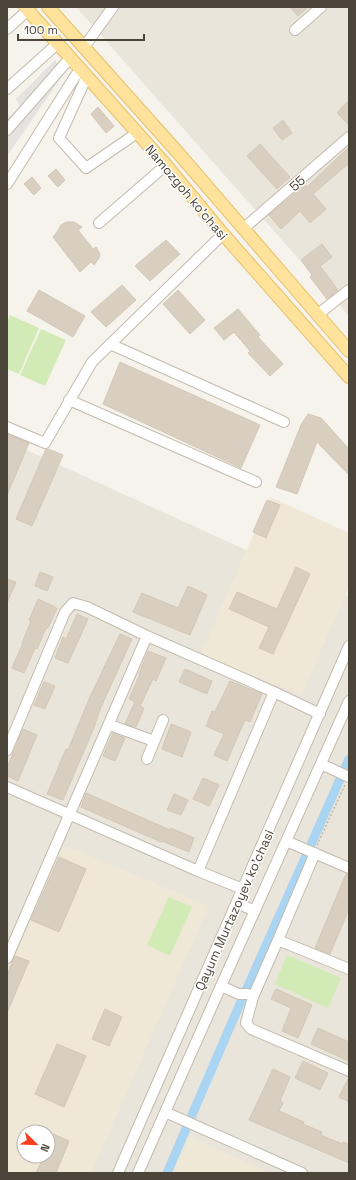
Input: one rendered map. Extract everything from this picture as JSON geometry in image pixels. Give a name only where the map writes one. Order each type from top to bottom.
[{"type":"main road","name":"Namozgoh ko'chasi","points":[[48,7],[180,155],[349,351]]},
{"type":"main road","name":"Namozgoh ko'chasi","points":[[27,8],[57,44],[166,165],[223,234],[349,377]]},
{"type":"street","points":[[84,47],[113,7]]},
{"type":"street","points":[[295,30],[321,7]]},
{"type":"street","points":[[7,29],[27,8]]},
{"type":"street","points":[[7,89],[57,44]]},
{"type":"street","points":[[7,130],[70,58]]},
{"type":"street","points":[[84,73],[59,138],[74,155],[86,168],[137,133]]},
{"type":"street","points":[[7,184],[76,75],[84,73]]},
{"type":"street","name":"55","points":[[243,229],[349,137]]},
{"type":"street","points":[[99,222],[166,165]]},
{"type":"street","points":[[7,427],[45,443],[92,362],[223,234]]},
{"type":"street","points":[[317,315],[349,290]]},
{"type":"street","points":[[110,344],[284,422]]},
{"type":"street","points":[[69,400],[256,482]]},
{"type":"street","points":[[7,750],[65,612],[73,603],[87,607],[147,636],[320,714]]},
{"type":"street","points":[[7,958],[69,814],[110,725],[147,636]]},
{"type":"street","name":"Qayum Murtazoyev ko'chasi","points":[[118,1173],[349,646]]},
{"type":"street","points":[[198,871],[274,692]]},
{"type":"street","name":"Qayum Murtazoyev ko'chasi","points":[[138,1173],[169,1114],[221,986],[349,702]]},
{"type":"street","points":[[147,760],[163,720]]},
{"type":"street","points":[[110,725],[154,741]]},
{"type":"street","points":[[321,764],[345,776]]},
{"type":"street","points":[[7,787],[198,871],[243,889]]},
{"type":"street","points":[[286,841],[349,868]]},
{"type":"street","points":[[311,852],[278,940],[247,995],[246,1023],[251,1029],[349,1071]]},
{"type":"street","points":[[237,903],[255,911]]},
{"type":"street","points":[[278,940],[349,969]]},
{"type":"street","points":[[221,986],[247,995]]},
{"type":"street","points":[[169,1114],[302,1173]]},
{"type":"path","points":[[311,852],[345,776]]},
{"type":"shaded area","points":[[76,7],[349,7],[349,316]]},
{"type":"shaded area","points":[[55,60],[65,72],[7,156],[7,119],[20,106],[16,99]]},
{"type":"shaded area","points":[[7,441],[349,597],[349,1173],[7,1173]]},
{"type":"shaded area","points":[[270,497],[349,533],[349,587],[301,696],[201,653]]},
{"type":"shaded area","points":[[61,844],[209,906],[91,1173],[7,1173],[7,977]]},
{"type":"shaded area","points":[[189,1137],[270,1173],[173,1173]]},
{"type":"green space","points":[[10,315],[39,328],[19,374],[7,369],[7,322]]},
{"type":"green space","points":[[41,329],[66,340],[45,386],[20,375]]},
{"type":"green space","points":[[169,897],[192,907],[170,956],[147,945]]},
{"type":"green space","points":[[287,955],[341,978],[328,1008],[275,984]]},
{"type":"building","points":[[290,7],[308,7],[298,16]]},
{"type":"building","points":[[349,100],[349,125],[337,113]]},
{"type":"building","points":[[98,107],[114,126],[106,133],[91,114]]},
{"type":"building","points":[[283,120],[292,133],[282,140],[273,128]]},
{"type":"building","points":[[260,144],[290,177],[277,189],[247,156]]},
{"type":"building","points":[[349,147],[349,163],[313,194],[326,209],[310,223],[300,211],[281,229],[269,215],[305,185],[307,187]]},
{"type":"building","points":[[56,169],[65,180],[58,187],[48,176]]},
{"type":"building","points":[[32,177],[41,188],[34,195],[24,184]]},
{"type":"building","points":[[66,222],[74,222],[82,227],[78,230],[93,249],[96,247],[100,254],[94,265],[91,262],[80,272],[53,237],[61,225]]},
{"type":"building","points":[[166,240],[180,254],[150,281],[135,266]]},
{"type":"building","points":[[322,244],[332,257],[320,266],[338,290],[327,299],[310,277],[312,275],[301,260]]},
{"type":"building","points":[[122,285],[136,300],[106,327],[91,312]]},
{"type":"building","points":[[39,290],[85,316],[73,337],[27,311]]},
{"type":"building","points":[[178,290],[205,320],[190,334],[163,304]]},
{"type":"building","points":[[238,309],[260,335],[258,337],[283,364],[270,376],[248,353],[250,351],[234,332],[224,340],[214,328]]},
{"type":"building","points":[[120,362],[260,425],[241,468],[103,404]]},
{"type":"building","points":[[308,414],[321,418],[349,449],[349,475],[317,442],[297,494],[276,487],[301,425]]},
{"type":"building","points":[[7,434],[29,443],[7,495]]},
{"type":"building","points":[[46,449],[63,455],[32,526],[16,519]]},
{"type":"building","points":[[267,500],[280,505],[266,538],[253,532]]},
{"type":"building","points":[[296,567],[310,574],[273,654],[259,648],[269,627],[229,609],[237,592],[277,609]]},
{"type":"building","points":[[40,572],[53,577],[47,591],[35,586]]},
{"type":"building","points":[[7,579],[16,582],[7,603]]},
{"type":"building","points":[[188,586],[207,595],[190,635],[133,612],[142,593],[178,608]]},
{"type":"building","points":[[38,599],[57,608],[37,649],[35,648],[24,673],[12,668],[23,643],[31,621],[29,620]]},
{"type":"building","points":[[77,614],[88,619],[68,663],[55,658],[63,637],[66,639]]},
{"type":"building","points":[[120,634],[132,639],[101,707],[93,730],[63,800],[47,794],[66,749],[68,750],[90,697]]},
{"type":"building","points":[[148,651],[166,658],[156,681],[153,679],[140,706],[144,708],[136,727],[125,724],[135,702],[129,699]]},
{"type":"building","points":[[185,669],[212,681],[207,694],[179,682]]},
{"type":"building","points":[[230,681],[262,694],[250,722],[245,720],[227,761],[214,755],[224,734],[206,726],[212,711],[215,712]]},
{"type":"building","points":[[44,682],[55,686],[45,709],[34,705]]},
{"type":"building","points":[[171,724],[191,732],[182,757],[162,749]]},
{"type":"building","points":[[23,729],[37,735],[18,781],[7,776],[7,768]]},
{"type":"building","points":[[113,733],[125,738],[115,761],[103,756]]},
{"type":"building","points":[[203,778],[219,785],[209,806],[193,799]]},
{"type":"building","points":[[86,793],[170,830],[171,828],[194,838],[189,852],[162,841],[161,842],[81,807]]},
{"type":"building","points":[[174,794],[188,800],[181,815],[167,810]]},
{"type":"building","points":[[59,857],[86,869],[59,932],[31,920]]},
{"type":"building","points":[[346,874],[349,874],[349,909],[330,954],[315,948]]},
{"type":"building","points":[[15,956],[29,961],[7,1013],[7,975]]},
{"type":"building","points":[[276,989],[312,1005],[298,1038],[282,1031],[291,1008],[271,999]]},
{"type":"building","points":[[105,1009],[122,1017],[109,1046],[92,1039]]},
{"type":"building","points":[[318,1028],[349,1042],[349,1061],[311,1044]]},
{"type":"building","points":[[57,1044],[86,1056],[64,1107],[35,1094]]},
{"type":"building","points":[[303,1061],[328,1073],[320,1090],[295,1078]]},
{"type":"building","points":[[273,1069],[290,1077],[280,1101],[283,1103],[279,1111],[322,1132],[321,1135],[342,1144],[343,1142],[349,1144],[349,1163],[249,1120]]},
{"type":"building","points":[[349,1077],[349,1102],[339,1097]]},
{"type":"building","points":[[56,1135],[69,1141],[56,1173],[36,1173],[40,1164],[56,1164]]},
{"type":"waterway","points":[[167,1173],[239,1006],[349,759]]}]
